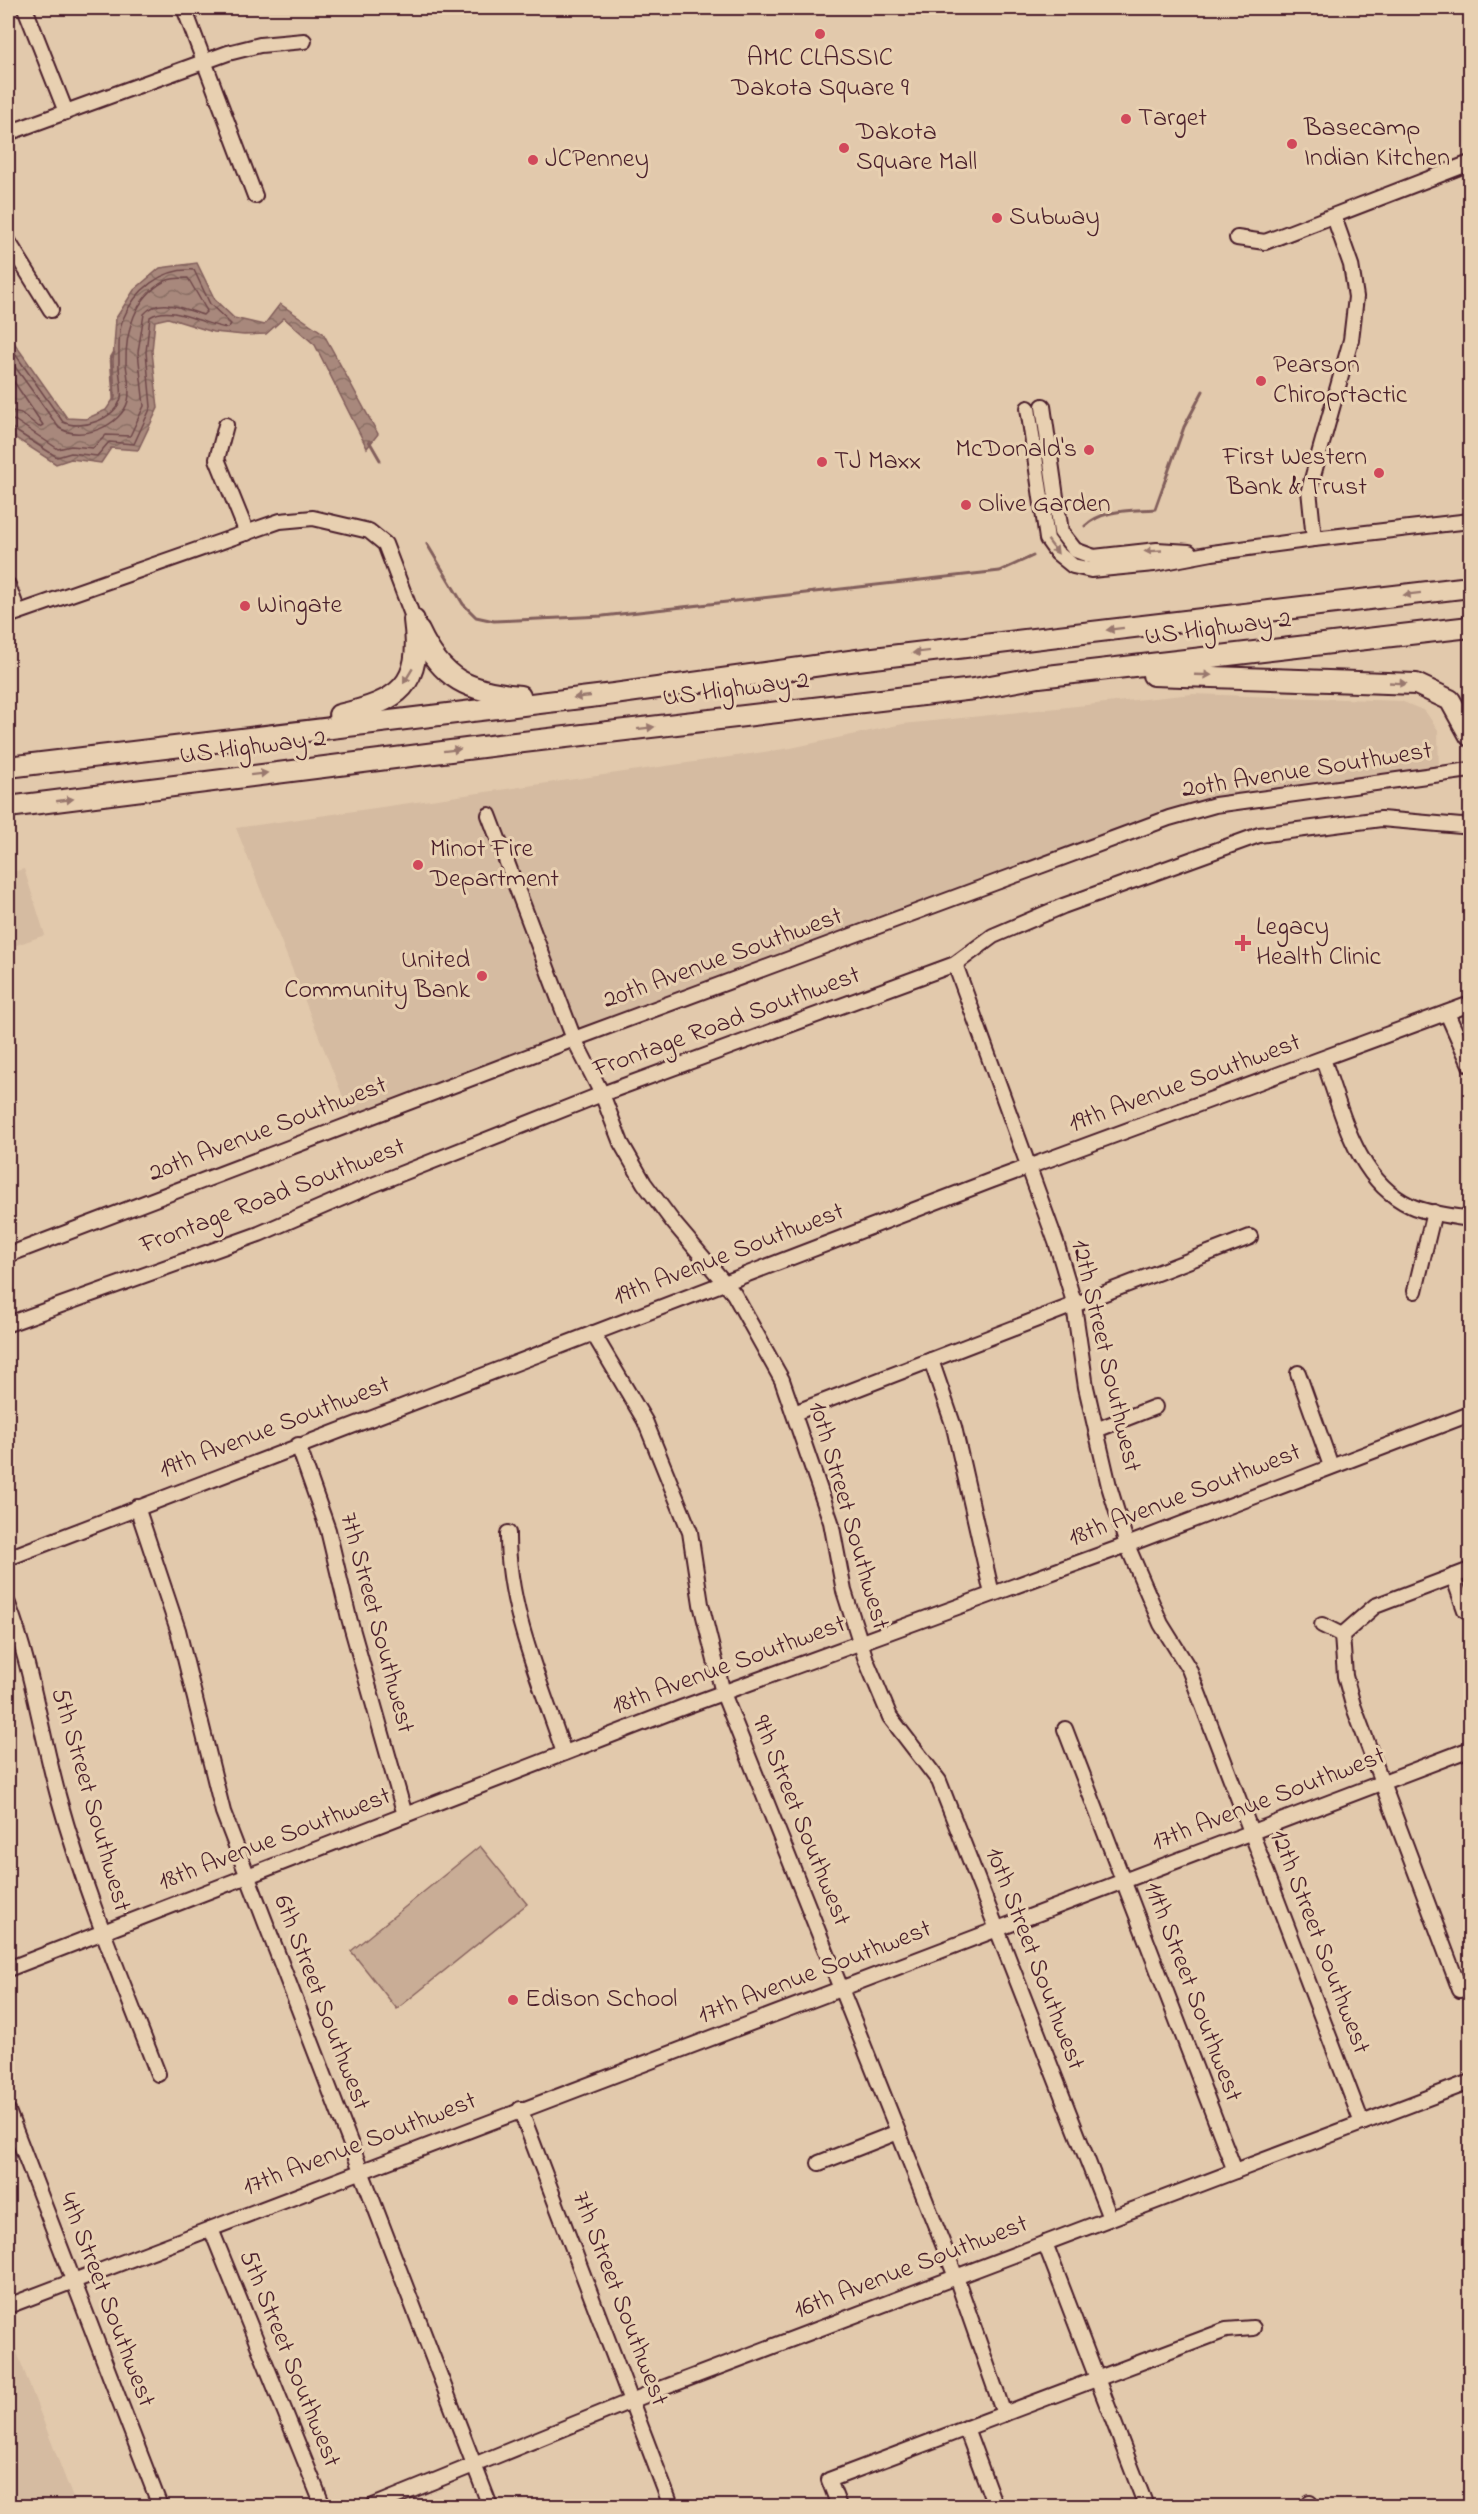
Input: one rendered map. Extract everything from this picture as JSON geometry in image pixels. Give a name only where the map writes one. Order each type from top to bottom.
[{"type":"highway","name":"US Highway 2","points":[[10,766],[557,700],[868,658],[1470,586]]},
{"type":"highway","points":[[414,620],[438,664],[461,684],[501,694],[557,700]]},
{"type":"highway","points":[[262,734],[354,712],[379,704],[394,695],[411,675],[418,649],[414,620]]},
{"type":"highway","name":"US Highway 2","points":[[8,807],[498,745],[974,689],[1039,677],[1470,627]]},
{"type":"highway","points":[[1039,677],[1164,674],[1416,684],[1450,700],[1470,736]]},
{"type":"street","points":[[25,8],[66,112]]},
{"type":"street","points":[[184,8],[255,196]]},
{"type":"street","points":[[8,133],[228,52],[260,45],[304,41]]},
{"type":"street","points":[[1237,238],[1265,242],[1470,163]]},
{"type":"street","points":[[1314,539],[1310,490],[1351,339],[1356,297],[1351,265],[1334,217]]},
{"type":"street","points":[[8,241],[51,310]]},
{"type":"street","points":[[1043,406],[1061,532],[1075,550],[1094,556],[1157,550],[1212,553]]},
{"type":"street","points":[[1028,408],[1047,538],[1057,553],[1073,566],[1090,570],[1122,567],[1314,539],[1470,521]]},
{"type":"street","points":[[226,425],[217,459],[247,533]]},
{"type":"street","points":[[8,585],[13,614],[280,521],[313,518],[369,531],[385,544],[414,620]]},
{"type":"street","name":"20th Avenue Southwest","points":[[8,1255],[574,1039],[1169,818],[1215,805],[1470,770]]},
{"type":"street","name":"10th Street Southwest","points":[[489,815],[574,1039],[602,1094],[621,1143],[644,1183],[673,1222],[726,1282],[782,1380],[831,1522],[844,1591],[860,1642],[890,1717],[939,1781],[1110,2218]]},
{"type":"street","name":"Frontage Road Southwest","points":[[8,1324],[260,1234],[370,1186],[602,1094],[955,964],[993,936],[1004,931],[1073,903],[1259,835],[1381,819],[1470,825]]},
{"type":"street","name":"12th Street Southwest","points":[[955,964],[1056,1242],[1074,1305],[1086,1387],[1096,1430],[1127,1545],[1161,1624],[1189,1670],[1362,2123]]},
{"type":"street","name":"19th Avenue Southwest","points":[[8,1558],[298,1445],[1029,1167],[1470,1004]]},
{"type":"street","points":[[1447,1013],[1470,1065]]},
{"type":"street","points":[[1323,1059],[1362,1162],[1385,1190],[1412,1207],[1470,1219]]},
{"type":"street","points":[[1415,1291],[1434,1212]]},
{"type":"street","points":[[794,1413],[1250,1238]]},
{"type":"street","name":"9th Street Southwest","points":[[593,1333],[645,1421],[690,1532],[701,1604],[723,1693],[956,2277],[1004,2414]]},
{"type":"street","points":[[931,1360],[954,1427],[992,1594]]},
{"type":"street","points":[[1298,1374],[1332,1466]]},
{"type":"street","points":[[1096,1430],[1155,1407]]},
{"type":"street","name":"18th Avenue Southwest","points":[[8,1969],[564,1753],[1127,1545],[1470,1414]]},
{"type":"street","name":"7th Street Southwest","points":[[298,1445],[328,1530],[349,1618],[405,1815]]},
{"type":"street","name":"6th Street Southwest","points":[[137,1507],[178,1630],[223,1812],[359,2171],[490,2506]]},
{"type":"street","points":[[508,1533],[507,1568],[564,1753]]},
{"type":"street","points":[[1342,1635],[1375,1606],[1470,1570]]},
{"type":"street","points":[[1453,1576],[1465,1610]]},
{"type":"street","name":"5th Street Southwest","points":[[8,1604],[41,1715],[59,1798],[103,1932],[159,2074]]},
{"type":"street","points":[[1322,1625],[1342,1635]]},
{"type":"street","points":[[1342,1635],[1345,1676],[1353,1705],[1460,1990]]},
{"type":"street","name":"11th Street Southwest","points":[[1065,1729],[1235,2171]]},
{"type":"street","name":"17th Avenue Southwest","points":[[8,2306],[74,2283],[520,2109],[1470,1749]]},
{"type":"street","name":"16th Avenue Southwest","points":[[373,2506],[475,2467],[632,2401],[1470,2082]]},
{"type":"street","name":"7th Street Southwest","points":[[520,2109],[671,2506]]},
{"type":"street","name":"4th Street Southwest","points":[[8,2111],[160,2506]]},
{"type":"street","points":[[819,2163],[898,2132]]},
{"type":"street","name":"5th Street Southwest","points":[[211,2229],[323,2506]]},
{"type":"street","points":[[1045,2243],[1146,2506]]},
{"type":"street","points":[[839,2506],[829,2480],[1227,2330],[1253,2328]]},
{"type":"street","points":[[966,2428],[995,2506]]},
{"type":"shaded area","points":[[1193,694],[1401,701],[1425,711],[1438,730],[1439,773],[1218,802],[353,1122],[236,828],[791,748],[903,724]]},
{"type":"shaded area","points":[[24,869],[45,935],[8,948],[8,873]]},
{"type":"shaded area","points":[[480,1846],[527,1904],[397,2009],[351,1951]]},
{"type":"shaded area","points":[[8,2329],[76,2506],[8,2506]]},
{"type":"water","points":[[197,263],[215,300],[234,318],[264,325],[280,304],[323,333],[378,434],[367,448],[315,345],[284,318],[266,334],[244,335],[213,332],[168,318],[155,321],[152,351],[158,408],[138,450],[111,448],[101,463],[71,459],[56,464],[14,437],[8,429],[8,334],[67,418],[86,419],[106,410],[115,397],[113,361],[116,318],[134,290],[160,268]]},
{"type":"waterway","points":[[114,353],[111,358],[114,400]]},
{"type":"waterway","points":[[1085,526],[1100,516],[1155,509],[1184,427],[1203,391]]},
{"type":"waterway","points":[[369,441],[380,460]]},
{"type":"waterway","points":[[427,544],[463,604],[476,617],[494,621],[603,616],[1000,571],[1033,556]]},
{"type":"place","name":"AMC CLASSIC Dakota Square 9","points":[[820,34]]},
{"type":"place","name":"Target","points":[[1126,119]]},
{"type":"place","name":"Basecamp Indian Kitchen","points":[[1292,144]]},
{"type":"place","name":"Dakota Square Mall","points":[[844,148]]},
{"type":"place","name":"JCPenney","points":[[533,160]]},
{"type":"place","name":"Subway","points":[[997,218]]},
{"type":"place","name":"Pearson Chiroprtactic","points":[[1261,381]]},
{"type":"place","name":"McDonald's","points":[[1089,450]]},
{"type":"place","name":"TJ Maxx","points":[[822,462]]},
{"type":"place","name":"First Western Bank & Trust","points":[[1379,473]]},
{"type":"place","name":"Olive Garden","points":[[966,505]]},
{"type":"place","name":"Wingate","points":[[245,606]]},
{"type":"place","name":"Minot Fire Department","points":[[418,865]]},
{"type":"place","name":"Legacy Health Clinic","points":[[1243,943]]},
{"type":"place","name":"United Community Bank","points":[[482,976]]},
{"type":"place","name":"Edison School","points":[[513,2000]]}]
